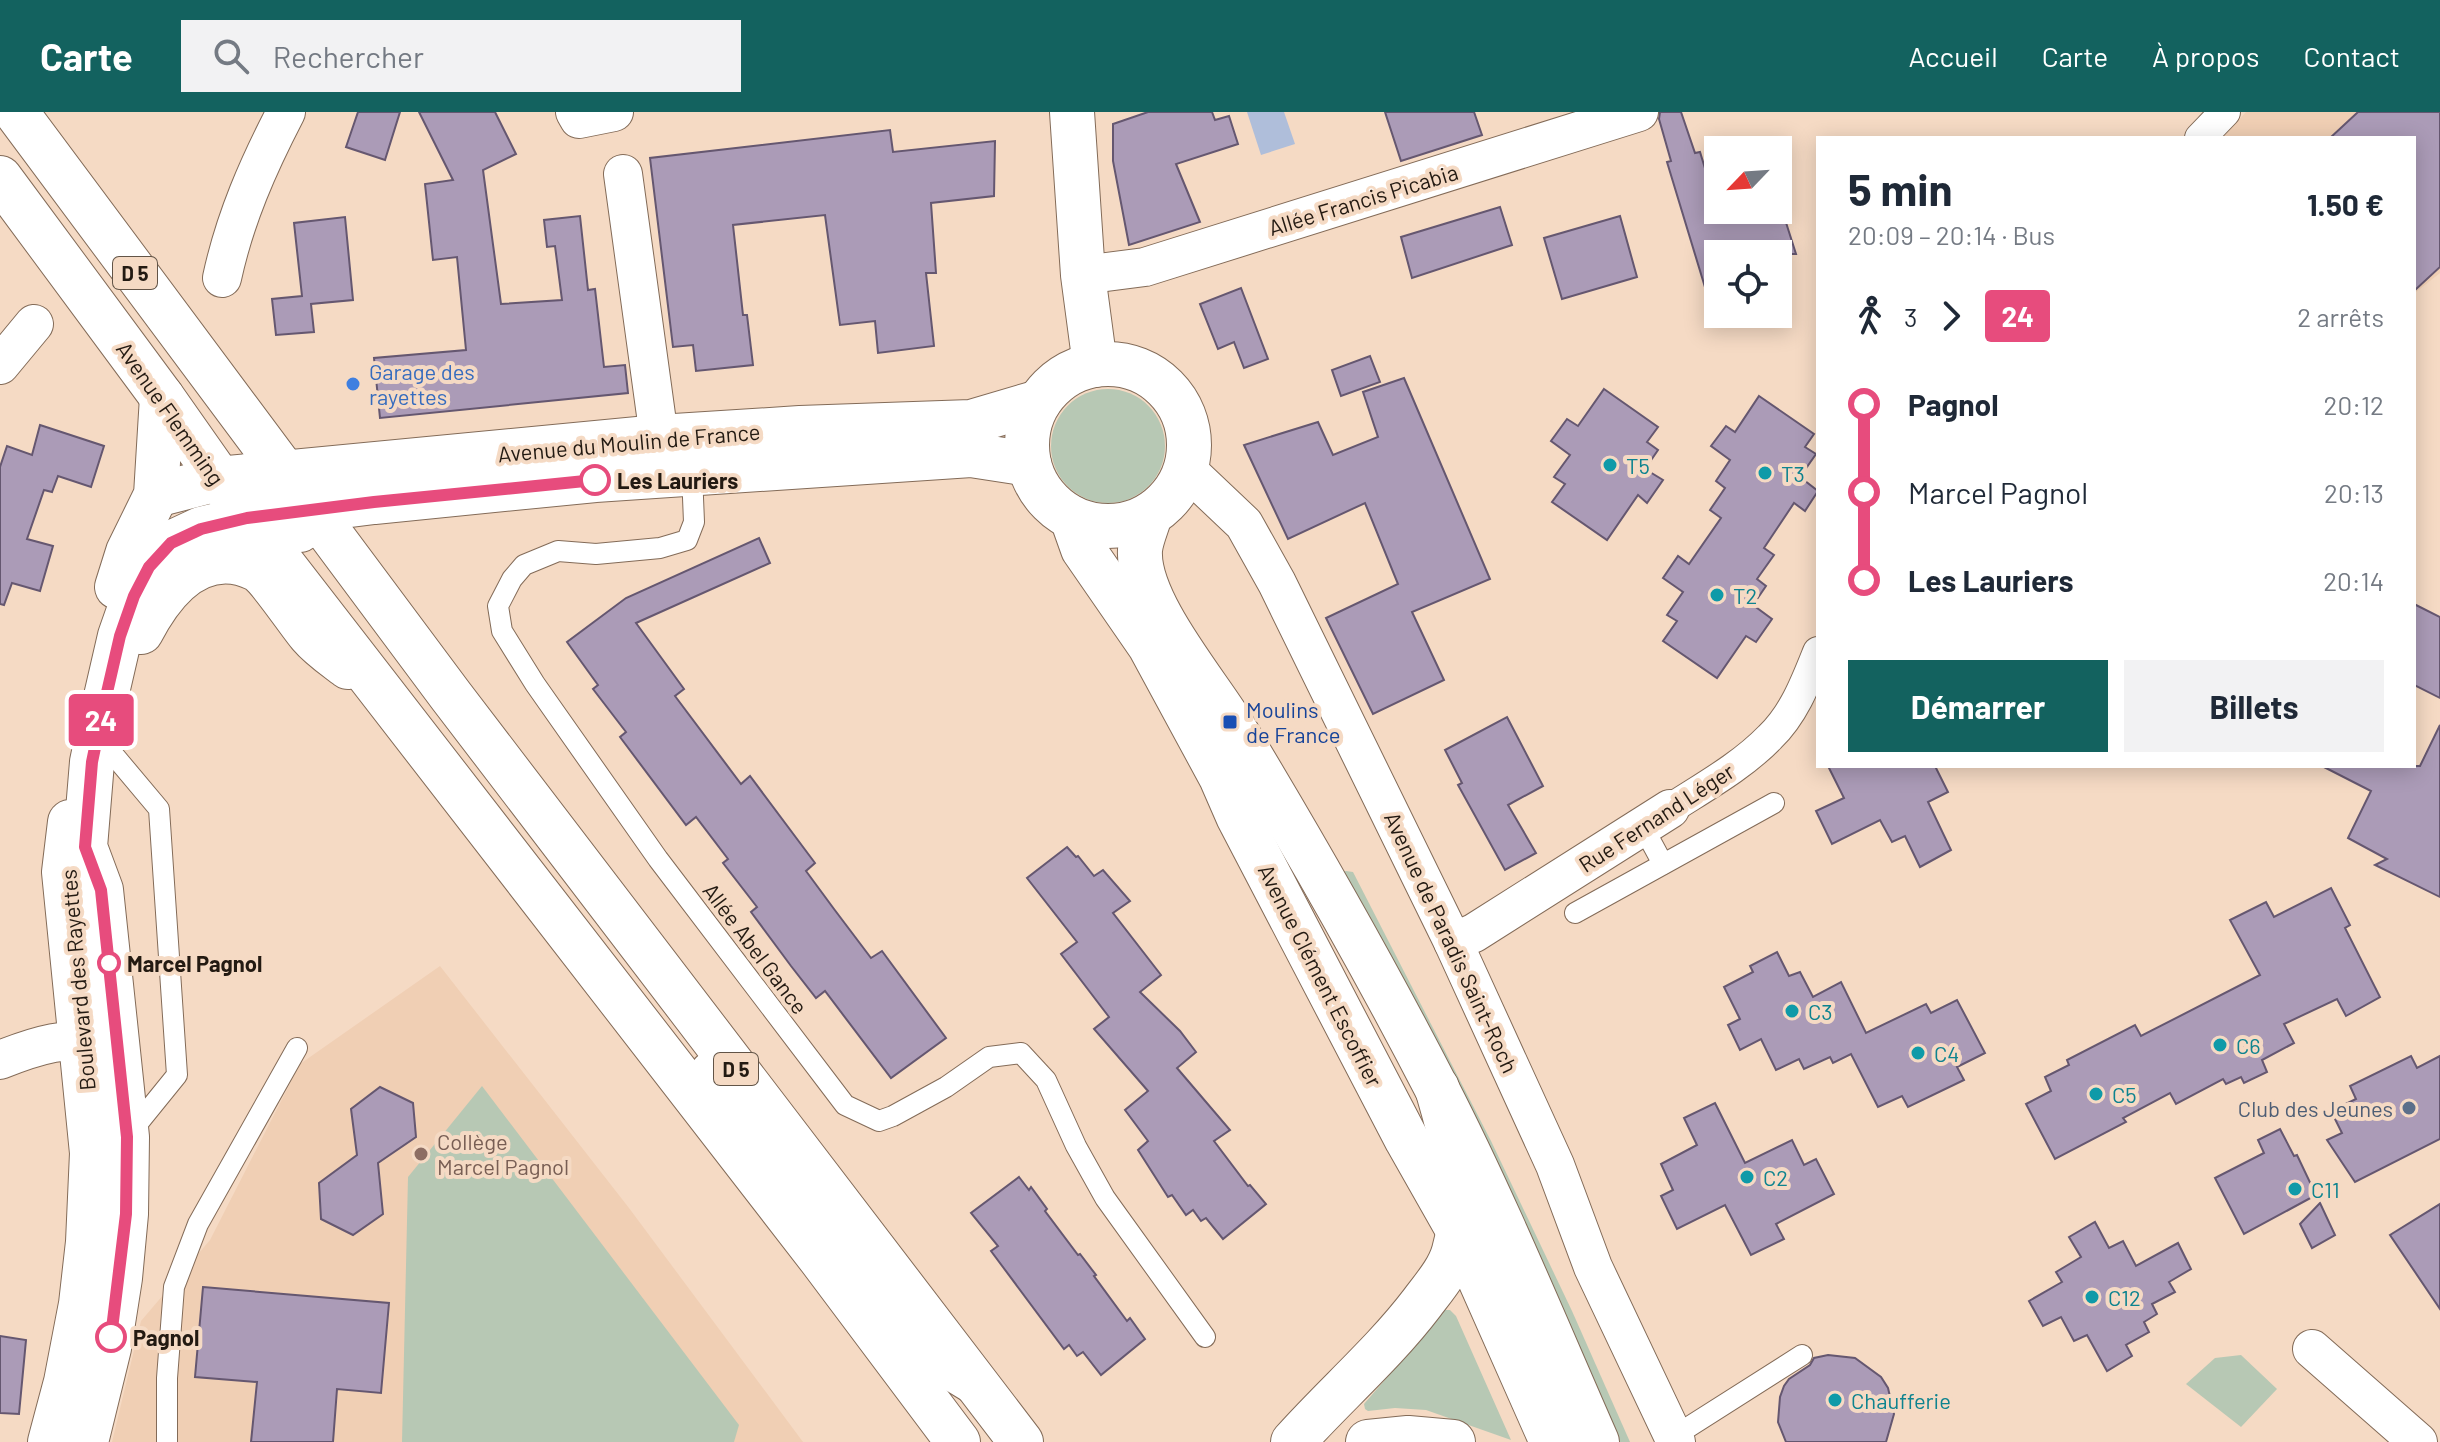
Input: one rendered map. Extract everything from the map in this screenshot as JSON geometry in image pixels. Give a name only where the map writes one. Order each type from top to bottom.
[{"type":"main road","name":"D 5","points":[[16,112],[256,433],[263,495],[347,556],[1021,1442]]},
{"type":"main road","points":[[1072,112],[1083,275],[1095,365]]},
{"type":"main road","name":"D 5","points":[[0,178],[51,247]]},
{"type":"main road","points":[[51,247],[66,250],[263,495],[919,1348],[978,1384]]},
{"type":"main road","name":"Avenue Flemming","points":[[51,247],[162,397],[263,495],[400,714]]},
{"type":"main road","points":[[1095,365],[1122,365],[1148,375],[1169,392],[1183,415],[1189,441],[1186,469],[1178,487],[1150,515],[1131,523],[1091,525],[1072,518],[1045,496],[1029,464],[1027,443],[1030,422],[1039,402],[1054,384],[1073,372],[1095,365]]},
{"type":"main road","points":[[162,397],[156,495],[263,495]]},
{"type":"main road","name":"Avenue du Moulin de France","points":[[372,484],[647,415],[800,428],[971,422],[1039,402]]},
{"type":"main road","points":[[256,433],[372,484],[347,556]]},
{"type":"main road","name":"Avenue du Moulin de France","points":[[263,495],[372,484],[595,480],[971,455],[1029,464]]},
{"type":"main road","name":"Boulevard des Rayettes","points":[[86,1442],[109,1348],[120,1278],[126,1214],[127,1137],[100,1040],[64,872],[73,797],[100,638],[128,552],[156,495]]},
{"type":"main road","name":"Boulevard des Rayettes","points":[[50,1442],[66,1382],[81,1304],[88,1242],[100,1040],[101,890],[85,847],[92,762],[120,636],[134,596],[149,567],[171,543],[263,495]]},
{"type":"main road","name":"Avenue Clément Escoffier","points":[[1150,515],[1140,551],[1153,603],[1230,722],[1307,851],[1437,1088],[1597,1442]]},
{"type":"main road","name":"Avenue Clément Escoffier","points":[[1072,518],[1083,549],[1111,587],[1164,672],[1407,1140],[1458,1230],[1552,1442]]},
{"type":"main road","points":[[101,890],[103,821],[112,753],[135,643],[155,605],[168,589],[194,569],[230,561],[258,570],[313,639],[400,714]]},
{"type":"main road","name":"D 5","points":[[400,714],[958,1442]]},
{"type":"main road","points":[[1293,1442],[1417,1310],[1454,1252],[1458,1230],[1459,1180],[1454,1145],[1437,1088]]},
{"type":"main road","points":[[1368,1442],[1408,1438],[1453,1442]]},
{"type":"street","points":[[222,278],[231,237],[247,193],[286,112]]},
{"type":"street","points":[[575,112],[579,119],[614,112]]},
{"type":"street","name":"Allée Francis Picabia","points":[[1083,275],[1145,267],[1639,112]]},
{"type":"street","points":[[2202,136],[2225,112]]},
{"type":"street","points":[[623,174],[647,415]]},
{"type":"street","points":[[0,365],[34,324]]},
{"type":"street","name":"Avenue de Paradis Saint-Roch","points":[[1186,469],[1244,524],[1277,583],[1453,942],[1555,1165],[1593,1267],[1674,1439]]},
{"type":"street","name":"Rue Fernand Léger","points":[[1453,942],[1474,933],[1743,760],[1771,737],[1803,690],[1816,657]]},
{"type":"street","points":[[0,1060],[30,1048],[100,1040]]},
{"type":"street","points":[[2312,1349],[2418,1442]]},
{"type":"lane","name":"Allée Abel Gance","points":[[692,473],[694,522],[687,540],[660,548],[596,554],[558,551],[524,565],[512,579],[498,606],[502,631],[535,684],[658,859],[845,1105],[879,1121],[946,1087],[989,1057],[1021,1053],[1046,1080],[1076,1146],[1105,1198],[1205,1337]]},
{"type":"lane","points":[[112,753],[159,809],[177,1075],[127,1137]]},
{"type":"lane","points":[[1575,913],[1774,803]]},
{"type":"lane","points":[[1657,818],[1663,864]]},
{"type":"lane","points":[[167,1442],[167,1378],[174,1287],[198,1224],[297,1048]]},
{"type":"lane","points":[[1674,1439],[1802,1355]]},
{"type":"shaded area","points":[[2246,112],[2440,112],[2440,273],[2416,292],[2416,136],[2224,136]]},
{"type":"shaded area","name":"Collège Marcel Pagnol","points":[[440,966],[629,1208],[803,1442],[112,1442],[141,1321],[210,1240],[300,1064]]},
{"type":"green space","points":[[1108,389],[1130,394],[1148,406],[1160,424],[1165,446],[1160,468],[1148,486],[1130,498],[1108,503],[1086,498],[1068,486],[1056,468],[1051,446],[1056,424],[1068,406],[1086,394]]},
{"type":"green space","points":[[1343,872],[1353,872],[1491,1141],[1630,1442],[1615,1442]]},
{"type":"green space","points":[[482,1086],[739,1425],[734,1442],[402,1442],[408,1177]]},
{"type":"green space","points":[[1445,1310],[1456,1316],[1511,1440],[1426,1410],[1365,1409],[1364,1404]]},
{"type":"green space","points":[[2241,1355],[2277,1389],[2241,1427],[2186,1384],[2215,1358]]},
{"type":"water","points":[[1247,112],[1284,112],[1295,144],[1261,155]]},
{"type":"building","points":[[358,112],[400,112],[385,160],[346,147]]},
{"type":"building","points":[[419,112],[495,112],[516,154],[483,170],[501,304],[562,300],[555,246],[547,247],[544,220],[580,216],[588,290],[595,289],[604,367],[625,365],[628,393],[380,418],[374,358],[466,350],[457,257],[433,260],[425,184],[453,180]]},
{"type":"building","points":[[1148,112],[1212,112],[1215,120],[1229,116],[1238,144],[1176,164],[1200,222],[1129,245],[1113,161],[1113,124]]},
{"type":"building","points":[[1385,112],[1474,112],[1482,135],[1401,161]]},
{"type":"building","points":[[1660,112],[1681,112],[1695,153],[1700,152],[1704,165],[1704,224],[1786,224],[1792,240],[1704,240],[1704,284],[1667,162],[1671,161],[1659,119]]},
{"type":"building","points":[[2358,112],[2440,112],[2440,267],[2416,289],[2416,136],[2332,136]]},
{"type":"building","points":[[890,130],[893,152],[995,141],[994,196],[931,203],[936,273],[926,273],[934,346],[878,353],[875,321],[840,325],[825,215],[733,225],[743,315],[747,315],[753,365],[696,371],[693,345],[673,347],[650,158]]},
{"type":"building","points":[[1500,207],[1512,245],[1412,278],[1401,237]]},
{"type":"building","points":[[1620,216],[1637,277],[1562,299],[1544,238]]},
{"type":"building","points":[[345,217],[353,300],[311,304],[314,332],[276,335],[272,299],[302,296],[294,223]]},
{"type":"building","points":[[1241,288],[1268,359],[1244,368],[1234,342],[1218,349],[1200,304]]},
{"type":"building","points":[[1370,356],[1380,382],[1341,396],[1332,370]]},
{"type":"building","points":[[1404,378],[1490,579],[1412,612],[1444,680],[1373,714],[1326,618],[1398,584],[1365,503],[1288,539],[1244,445],[1318,422],[1333,455],[1378,437],[1363,392]]},
{"type":"building","name":"T5","points":[[1604,389],[1658,427],[1647,442],[1658,450],[1645,469],[1663,480],[1647,503],[1638,495],[1607,540],[1552,502],[1565,484],[1554,477],[1570,455],[1551,441],[1567,419],[1578,426]]},
{"type":"building","points":[[1759,396],[1814,434],[1805,447],[1816,454],[1800,477],[1816,489],[1816,494],[1805,511],[1794,503],[1764,548],[1774,555],[1757,579],[1766,586],[1753,605],[1772,619],[1756,642],[1746,636],[1717,678],[1663,641],[1677,621],[1667,615],[1683,592],[1663,578],[1678,556],[1689,564],[1721,518],[1710,510],[1725,488],[1716,481],[1730,460],[1711,446],[1726,426],[1735,432]]},
{"type":"building","points":[[40,425],[104,446],[91,487],[58,476],[52,492],[44,490],[27,539],[53,546],[40,591],[12,583],[4,605],[0,604],[0,467],[7,446],[32,455]]},
{"type":"building","points":[[759,538],[770,563],[636,623],[684,689],[675,696],[741,784],[750,776],[815,863],[806,871],[834,909],[871,958],[882,951],[946,1038],[891,1078],[825,991],[816,998],[791,966],[751,912],[757,907],[723,863],[728,859],[696,817],[686,825],[620,737],[626,732],[593,689],[598,685],[567,642],[626,598]]},
{"type":"building","points":[[2416,605],[2440,617],[2440,698],[2416,686]]},
{"type":"building","points":[[1507,717],[1543,786],[1508,805],[1536,853],[1505,870],[1458,785],[1462,783],[1445,750]]},
{"type":"building","points":[[2440,725],[2440,897],[2375,865],[2387,859],[2348,838],[2371,791],[2326,768],[2420,766]]},
{"type":"building","points":[[1829,768],[1936,768],[1948,792],[1928,802],[1951,850],[1920,867],[1905,836],[1892,842],[1880,820],[1832,844],[1816,811],[1844,798]]},
{"type":"building","points":[[1067,847],[1094,876],[1103,870],[1130,901],[1113,913],[1161,975],[1140,992],[1180,1031],[1196,1052],[1177,1068],[1230,1130],[1214,1141],[1248,1186],[1266,1204],[1223,1239],[1206,1218],[1201,1221],[1193,1210],[1186,1215],[1172,1195],[1168,1197],[1138,1150],[1148,1141],[1125,1110],[1148,1091],[1094,1029],[1109,1017],[1061,954],[1077,942],[1027,878]]},
{"type":"building","points":[[2331,888],[2350,925],[2345,928],[2380,997],[2346,1016],[2337,999],[2284,1024],[2294,1043],[2262,1060],[2267,1072],[2244,1083],[2241,1077],[2226,1084],[2223,1079],[2176,1104],[2170,1093],[2123,1118],[2126,1122],[2055,1159],[2026,1104],[2051,1091],[2045,1077],[2069,1065],[2067,1060],[2135,1025],[2141,1036],[2260,975],[2230,920],[2266,902],[2274,917]]},
{"type":"building","points":[[1777,952],[1789,976],[1800,972],[1813,997],[1841,982],[1866,1033],[1926,1004],[1931,1013],[1957,1000],[1985,1053],[1957,1067],[1964,1080],[1908,1107],[1902,1096],[1878,1107],[1851,1054],[1833,1063],[1830,1057],[1804,1069],[1799,1059],[1776,1070],[1761,1039],[1740,1050],[1728,1025],[1740,1019],[1724,987],[1753,972],[1750,966]]},
{"type":"building","points":[[2411,1056],[2417,1068],[2440,1056],[2440,1139],[2355,1182],[2327,1140],[2342,1133],[2331,1111],[2356,1099],[2350,1086]]},
{"type":"building","points":[[380,1087],[413,1103],[416,1137],[378,1163],[383,1214],[353,1235],[321,1219],[319,1183],[357,1155],[351,1109]]},
{"type":"building","name":"C2","points":[[1715,1103],[1745,1163],[1792,1140],[1804,1165],[1816,1159],[1834,1194],[1776,1224],[1784,1239],[1751,1255],[1725,1205],[1677,1229],[1661,1196],[1673,1190],[1661,1164],[1697,1145],[1684,1118]]},
{"type":"building","points":[[2280,1129],[2294,1156],[2297,1155],[2316,1195],[2244,1234],[2215,1178],[2264,1153],[2258,1140]]},
{"type":"building","points":[[1019,1177],[1029,1190],[1031,1187],[1047,1209],[1045,1211],[1096,1275],[1127,1321],[1130,1318],[1145,1339],[1101,1375],[1083,1352],[1077,1356],[1069,1345],[1064,1349],[991,1251],[998,1246],[971,1213]]},
{"type":"building","points":[[2320,1203],[2335,1235],[2312,1248],[2300,1224]]},
{"type":"building","points":[[2440,1204],[2440,1309],[2390,1235]]},
{"type":"building","name":"C12","points":[[2095,1222],[2109,1248],[2123,1241],[2136,1266],[2178,1243],[2191,1269],[2169,1282],[2175,1292],[2152,1304],[2157,1314],[2144,1322],[2149,1332],[2126,1345],[2132,1356],[2107,1371],[2087,1335],[2074,1341],[2061,1317],[2043,1326],[2029,1301],[2062,1282],[2056,1272],[2081,1257],[2069,1237]]},
{"type":"building","points":[[203,1287],[389,1303],[381,1393],[337,1389],[333,1442],[251,1442],[257,1382],[195,1377]]},
{"type":"building","points":[[0,1336],[26,1340],[19,1414],[0,1413]]},
{"type":"building","name":"Chaufferie","points":[[1828,1355],[1855,1358],[1881,1377],[1888,1388],[1894,1414],[1886,1442],[1786,1442],[1778,1422],[1784,1386],[1814,1358]]},
{"type":"bus line","name":"24","points":[[111,1337],[126,1214],[127,1137],[101,890],[85,847],[92,762],[102,714],[120,636],[134,596],[149,567],[171,543],[201,529],[247,518],[595,480]]},
{"type":"place","name":"Garage des rayettes","points":[[353,384]]},
{"type":"place","name":"T5","points":[[1610,465]]},
{"type":"place","name":"T3","points":[[1765,473]]},
{"type":"place","name":"Les Lauriers","points":[[595,480]]},
{"type":"place","name":"T2","points":[[1717,595]]},
{"type":"place","name":"Moulins de France","points":[[1230,722]]},
{"type":"place","name":"Marcel Pagnol","points":[[109,963]]},
{"type":"place","name":"C3","points":[[1792,1011]]},
{"type":"place","name":"C6","points":[[2220,1045]]},
{"type":"place","name":"C4","points":[[1918,1053]]},
{"type":"place","name":"C5","points":[[2096,1094]]},
{"type":"place","name":"Club des Jeunes","points":[[2409,1108]]},
{"type":"place","name":"Collège Marcel Pagnol","points":[[421,1154]]},
{"type":"place","name":"C2","points":[[1747,1177]]},
{"type":"place","name":"C11","points":[[2295,1189]]},
{"type":"place","name":"C12","points":[[2092,1297]]},
{"type":"place","name":"Pagnol","points":[[111,1337]]},
{"type":"place","name":"Chaufferie","points":[[1835,1400]]}]
